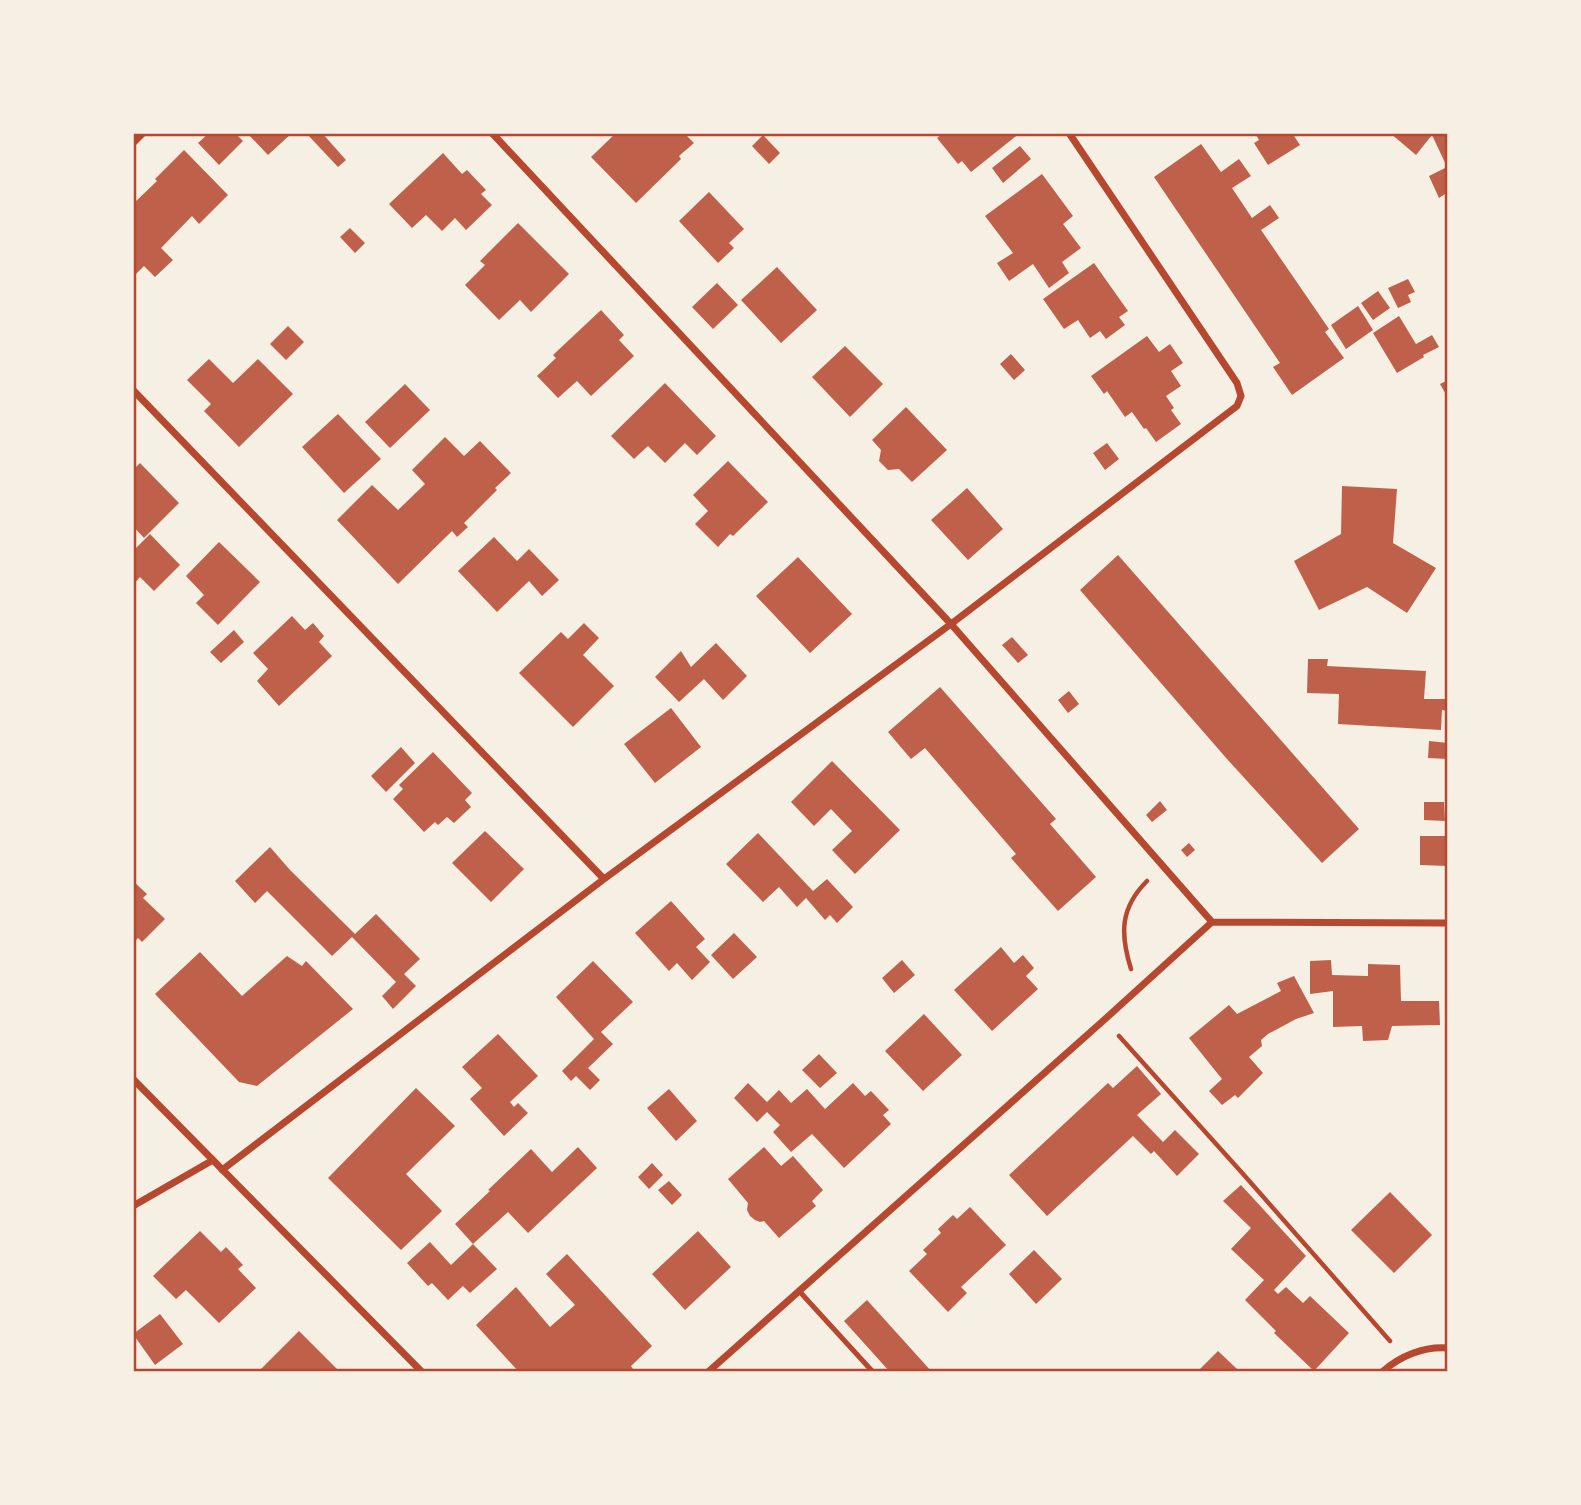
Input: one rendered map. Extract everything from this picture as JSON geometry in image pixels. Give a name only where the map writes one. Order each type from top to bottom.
[{"type":"street","points":[[133,143],[143,133]]},
{"type":"street","points":[[492,133],[951,624],[1212,922]]},
{"type":"street","points":[[222,1170],[604,879],[951,624],[1237,406],[1241,396],[1237,383],[1069,133]]},
{"type":"street","points":[[133,390],[604,879]]},
{"type":"street","points":[[708,1372],[1212,922],[1448,923]]},
{"type":"street","points":[[133,1079],[422,1372]]},
{"type":"street","points":[[133,1206],[213,1160]]},
{"type":"street","points":[[1382,1372],[1404,1357],[1422,1350],[1448,1348]]},
{"type":"lane","points":[[800,1292],[873,1372]]},
{"type":"path","points":[[1138,989],[1125,948],[1125,914],[1130,901],[1163,866]]},
{"type":"path","points":[[1104,1020],[1404,1357]]},
{"type":"building","points":[[209,133],[235,133],[243,141],[219,165],[198,143]]},
{"type":"building","points":[[247,133],[292,133],[268,155]]},
{"type":"building","points":[[306,133],[322,133],[346,160],[338,167]]},
{"type":"building","points":[[616,133],[684,133],[694,143],[636,203],[591,157]]},
{"type":"building","points":[[944,133],[1020,133],[971,172],[962,161],[958,164],[937,138]]},
{"type":"building","points":[[1255,133],[1292,133],[1300,145],[1268,165],[1254,143],[1259,140]]},
{"type":"building","points":[[1390,133],[1448,133],[1448,192],[1439,198],[1429,176],[1447,167],[1432,135],[1416,155]]},
{"type":"building","points":[[763,135],[780,153],[769,164],[752,146]]},
{"type":"building","points":[[1201,144],[1221,172],[1239,159],[1251,176],[1232,188],[1252,218],[1270,205],[1279,218],[1261,230],[1329,329],[1325,332],[1344,358],[1292,395],[1273,367],[1280,363],[1154,177]]},
{"type":"building","points":[[1020,146],[1031,159],[1003,183],[992,168]]},
{"type":"building","points":[[184,150],[228,195],[199,224],[192,216],[161,248],[173,260],[155,277],[144,266],[133,277],[133,204]]},
{"type":"building","points":[[443,153],[462,174],[467,170],[486,190],[481,194],[492,205],[466,230],[455,218],[442,231],[426,215],[412,228],[389,204]]},
{"type":"building","points":[[1042,174],[1073,216],[1063,224],[1081,248],[1062,262],[1069,273],[1049,288],[1033,264],[1009,281],[997,263],[1013,253],[985,216]]},
{"type":"building","points":[[709,192],[744,229],[729,243],[734,248],[718,263],[679,221]]},
{"type":"building","points":[[518,223],[569,274],[531,312],[520,300],[499,320],[465,285],[485,265],[480,261]]},
{"type":"building","points":[[350,228],[365,243],[355,253],[340,237]]},
{"type":"building","points":[[1094,263],[1128,311],[1119,317],[1125,325],[1106,339],[1100,331],[1090,338],[1078,320],[1064,329],[1043,299]]},
{"type":"building","points":[[777,267],[817,310],[781,343],[741,300]]},
{"type":"building","points":[[1408,279],[1415,292],[1408,295],[1411,302],[1398,308],[1388,288]]},
{"type":"building","points":[[717,283],[738,305],[713,329],[692,307]]},
{"type":"building","points":[[1378,291],[1390,308],[1373,320],[1361,303]]},
{"type":"building","points":[[1358,306],[1373,330],[1346,349],[1331,325]]},
{"type":"building","points":[[601,310],[624,335],[619,340],[634,356],[591,396],[577,381],[558,398],[537,376],[556,358],[553,355]]},
{"type":"building","points":[[1399,316],[1416,344],[1432,335],[1439,347],[1397,373],[1373,333]]},
{"type":"building","points":[[288,326],[304,342],[286,360],[270,344]]},
{"type":"building","points":[[1147,336],[1159,352],[1170,344],[1183,363],[1171,371],[1181,386],[1166,396],[1174,408],[1171,410],[1181,424],[1156,442],[1132,412],[1125,417],[1107,391],[1104,394],[1091,376]]},
{"type":"building","points":[[845,346],[883,384],[850,417],[812,377]]},
{"type":"building","points":[[1011,354],[1025,370],[1014,380],[1000,364]]},
{"type":"building","points":[[209,359],[233,383],[258,359],[293,394],[239,447],[204,411],[211,404],[187,380]]},
{"type":"building","points":[[1448,380],[1448,398],[1440,384]]},
{"type":"building","points":[[665,383],[716,436],[697,455],[685,443],[665,463],[648,446],[634,459],[611,436]]},
{"type":"building","points":[[405,384],[430,410],[390,448],[365,422]]},
{"type":"building","points":[[906,407],[947,450],[912,482],[899,469],[888,470],[879,461],[881,450],[872,440]]},
{"type":"building","points":[[338,414],[381,459],[344,493],[302,447]]},
{"type":"building","points":[[445,437],[464,456],[480,441],[511,473],[464,523],[468,527],[457,537],[452,531],[398,584],[337,520],[372,485],[398,510],[425,484],[412,470]]},
{"type":"building","points":[[1107,443],[1119,459],[1105,470],[1093,453]]},
{"type":"building","points":[[728,461],[768,502],[718,547],[695,524],[708,511],[693,495]]},
{"type":"building","points":[[140,463],[179,503],[144,538],[133,526],[133,470]]},
{"type":"building","points":[[1342,486],[1397,489],[1393,543],[1436,568],[1407,613],[1367,587],[1319,610],[1294,561],[1341,534]]},
{"type":"building","points":[[967,488],[1003,529],[968,560],[931,520]]},
{"type":"building","points":[[150,534],[180,565],[154,591],[140,577],[133,585],[133,551]]},
{"type":"building","points":[[494,537],[517,561],[529,549],[559,580],[542,596],[529,581],[497,612],[458,571]]},
{"type":"building","points":[[219,542],[260,582],[218,625],[196,603],[204,595],[186,576]]},
{"type":"building","points":[[1118,555],[1359,829],[1322,863],[1227,759],[1080,590]]},
{"type":"building","points":[[798,557],[852,614],[810,653],[756,596]]},
{"type":"building","points":[[292,616],[305,630],[313,623],[324,636],[319,642],[332,656],[279,706],[257,681],[268,669],[253,653]]},
{"type":"building","points":[[584,623],[599,638],[583,655],[614,686],[573,727],[519,673],[561,632],[568,639]]},
{"type":"building","points":[[234,630],[244,642],[221,663],[210,652]]},
{"type":"building","points":[[1012,637],[1028,655],[1018,663],[1002,645]]},
{"type":"building","points":[[716,643],[747,676],[723,700],[704,679],[679,702],[655,677],[681,651],[691,667]]},
{"type":"building","points":[[1308,659],[1328,659],[1327,666],[1426,671],[1424,699],[1448,699],[1448,711],[1442,710],[1441,730],[1338,724],[1339,694],[1307,693]]},
{"type":"building","points":[[940,687],[1056,819],[1050,824],[1096,877],[1058,911],[1011,858],[1016,854],[925,748],[911,759],[888,732]]},
{"type":"building","points":[[1069,691],[1079,704],[1068,713],[1058,700]]},
{"type":"building","points":[[671,708],[701,747],[655,783],[624,744]]},
{"type":"building","points":[[1429,741],[1448,743],[1448,759],[1428,758]]},
{"type":"building","points":[[401,747],[415,763],[386,792],[371,776]]},
{"type":"building","points":[[433,752],[472,793],[465,800],[471,807],[454,823],[447,817],[438,825],[435,822],[424,832],[393,799],[403,789],[399,785]]},
{"type":"building","points":[[832,761],[900,830],[855,874],[832,850],[852,831],[831,809],[814,826],[791,802]]},
{"type":"building","points":[[1160,801],[1167,810],[1152,822],[1146,815]]},
{"type":"building","points":[[1424,802],[1444,802],[1445,821],[1424,820]]},
{"type":"building","points":[[485,831],[524,869],[491,902],[452,863]]},
{"type":"building","points":[[758,833],[813,891],[827,879],[853,907],[837,923],[830,915],[825,920],[806,898],[797,907],[779,887],[763,902],[726,864]]},
{"type":"building","points":[[1420,836],[1448,836],[1448,866],[1420,865]]},
{"type":"building","points":[[1189,843],[1195,850],[1187,857],[1181,850]]},
{"type":"building","points":[[270,847],[355,934],[376,914],[420,959],[404,974],[416,986],[393,1009],[382,996],[396,982],[352,937],[332,956],[267,891],[255,903],[235,881]]},
{"type":"building","points":[[133,881],[147,894],[143,898],[165,919],[142,942],[138,938],[133,943]]},
{"type":"building","points":[[671,901],[705,939],[696,947],[710,962],[692,980],[677,963],[669,971],[635,933]]},
{"type":"building","points":[[734,933],[757,957],[733,979],[711,955]]},
{"type":"building","points":[[1001,947],[1014,963],[1023,955],[1034,968],[1026,976],[1038,989],[992,1031],[954,990]]},
{"type":"building","points":[[200,952],[242,996],[287,956],[302,966],[306,961],[353,1009],[257,1086],[239,1082],[155,994]]},
{"type":"building","points":[[902,960],[915,975],[894,993],[882,978]]},
{"type":"building","points":[[1331,960],[1332,975],[1368,976],[1368,964],[1400,965],[1401,1001],[1439,1001],[1440,1025],[1392,1026],[1388,1040],[1363,1041],[1362,1026],[1333,1027],[1333,991],[1310,994],[1310,961]]},
{"type":"building","points":[[593,961],[633,1002],[601,1032],[613,1044],[588,1068],[600,1080],[590,1090],[576,1076],[571,1081],[562,1071],[594,1039],[556,997]]},
{"type":"building","points":[[1294,976],[1314,1013],[1296,1019],[1261,1040],[1262,1046],[1249,1057],[1263,1073],[1238,1098],[1235,1095],[1222,1105],[1209,1091],[1222,1079],[1189,1038],[1229,1005],[1237,1014],[1281,991],[1277,983]]},
{"type":"building","points":[[924,1014],[962,1055],[923,1091],[885,1051]]},
{"type":"building","points":[[498,1034],[538,1076],[510,1102],[514,1107],[518,1103],[528,1113],[504,1136],[470,1099],[482,1088],[462,1067]]},
{"type":"building","points":[[819,1054],[837,1073],[820,1088],[802,1070]]},
{"type":"building","points":[[1137,1066],[1161,1094],[1137,1115],[1163,1142],[1175,1130],[1199,1154],[1177,1176],[1154,1151],[1151,1154],[1133,1136],[1047,1216],[1009,1175],[1108,1083],[1113,1088]]},
{"type":"building","points":[[748,1083],[767,1102],[779,1090],[791,1103],[807,1089],[825,1109],[853,1083],[865,1096],[871,1091],[889,1110],[883,1115],[891,1124],[844,1168],[812,1134],[791,1152],[773,1132],[780,1125],[767,1112],[757,1122],[734,1098]]},
{"type":"building","points":[[416,1088],[455,1126],[406,1174],[442,1211],[401,1250],[328,1178]]},
{"type":"building","points":[[669,1089],[697,1121],[676,1141],[647,1108]]},
{"type":"building","points":[[578,1147],[597,1168],[528,1233],[508,1212],[473,1244],[455,1224],[531,1149],[552,1172]]},
{"type":"building","points":[[764,1147],[781,1166],[793,1156],[823,1190],[812,1201],[816,1206],[779,1238],[764,1221],[760,1222],[750,1216],[748,1203],[728,1179]]},
{"type":"building","points":[[652,1163],[663,1175],[649,1189],[638,1177]]},
{"type":"building","points":[[669,1181],[682,1195],[672,1205],[658,1190]]},
{"type":"building","points":[[1241,1185],[1306,1256],[1274,1290],[1278,1294],[1286,1287],[1303,1303],[1310,1296],[1349,1333],[1314,1371],[1274,1333],[1276,1331],[1245,1300],[1264,1280],[1231,1249],[1251,1228],[1223,1201]]},
{"type":"building","points":[[1390,1192],[1432,1235],[1394,1273],[1351,1230]]},
{"type":"building","points":[[970,1207],[1006,1245],[961,1287],[967,1293],[948,1312],[909,1271],[927,1254],[923,1250],[941,1233],[938,1229],[953,1215],[957,1219]]},
{"type":"building","points":[[200,1231],[221,1252],[226,1247],[243,1265],[238,1269],[256,1288],[219,1323],[186,1290],[176,1299],[153,1276]]},
{"type":"building","points":[[698,1231],[731,1267],[685,1310],[652,1274]]},
{"type":"building","points":[[430,1242],[451,1265],[473,1244],[497,1269],[470,1293],[463,1286],[448,1300],[432,1283],[428,1286],[407,1263]]},
{"type":"building","points":[[1034,1250],[1062,1279],[1036,1304],[1009,1274]]},
{"type":"building","points":[[567,1254],[652,1346],[631,1366],[633,1369],[630,1372],[519,1372],[476,1325],[516,1287],[550,1327],[575,1305],[546,1274]]},
{"type":"building","points":[[867,1300],[932,1372],[890,1372],[844,1321]]},
{"type":"building","points":[[160,1314],[183,1344],[155,1365],[133,1334]]},
{"type":"building","points":[[299,1331],[340,1372],[264,1372],[261,1369]]},
{"type":"building","points":[[1218,1351],[1237,1369],[1240,1372],[1197,1372]]}]
